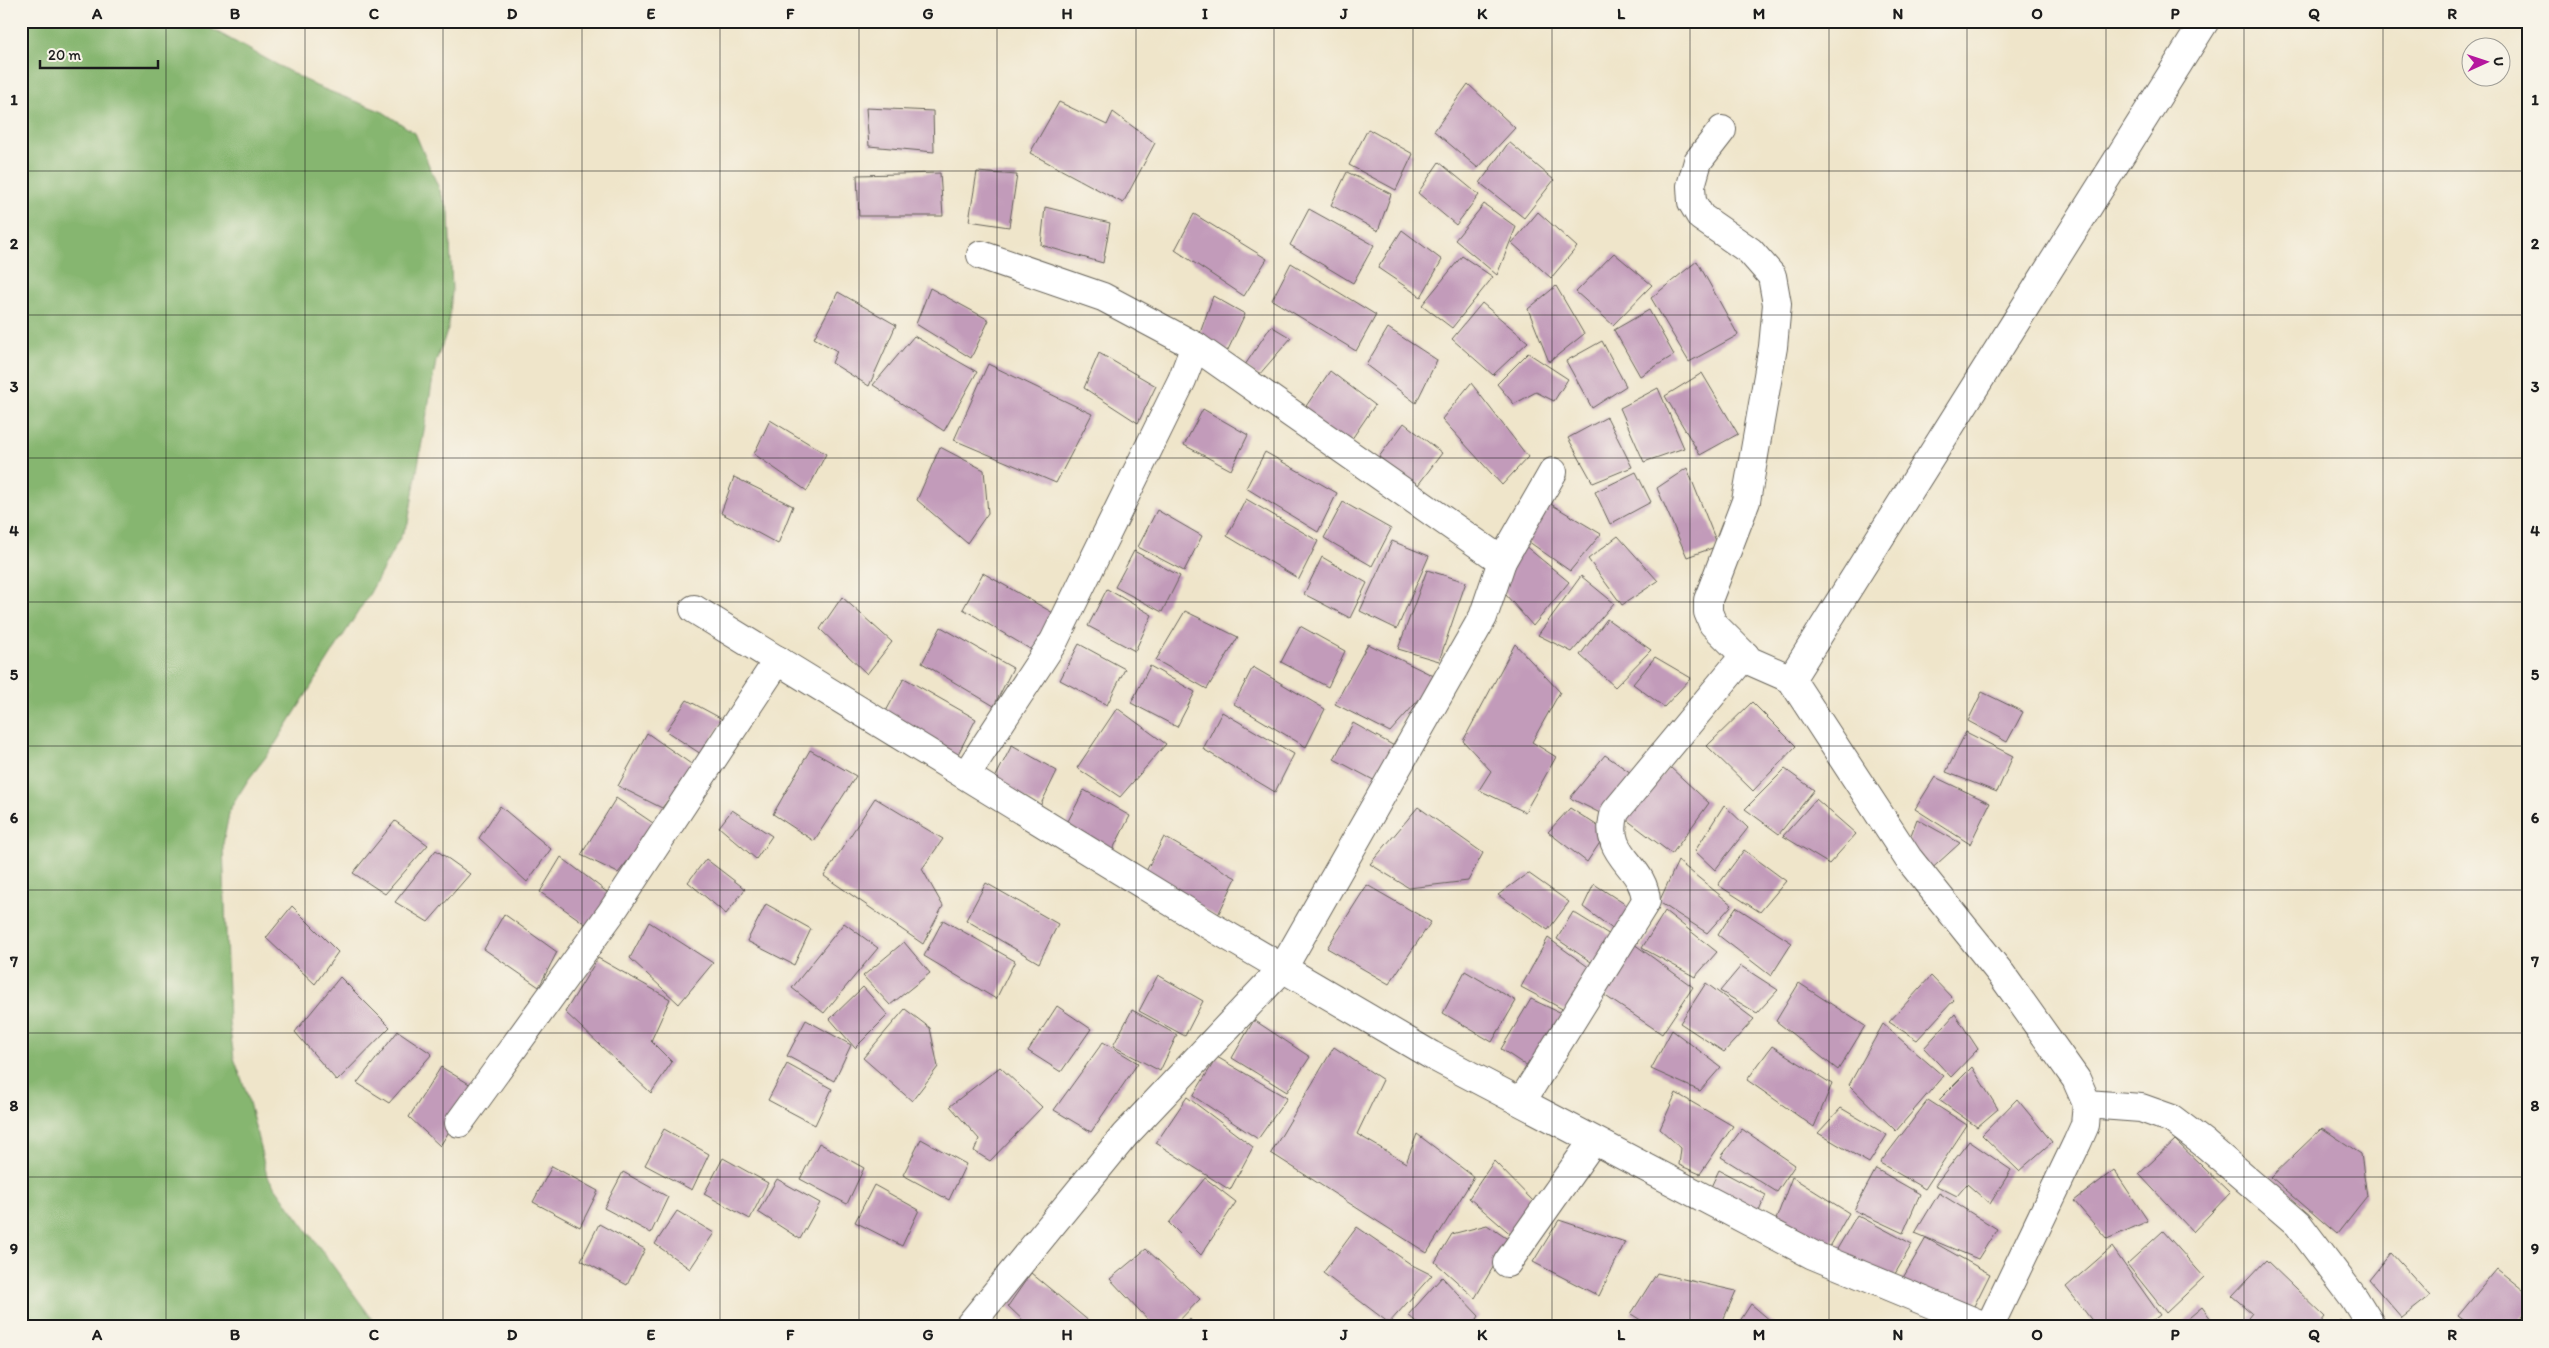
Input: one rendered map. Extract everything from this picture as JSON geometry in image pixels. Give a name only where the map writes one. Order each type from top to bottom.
[{"type":"street","points":[[1791,679],[2205,21]]},
{"type":"street","points":[[694,609],[1283,968],[1431,1055],[1522,1101],[1812,1255],[1988,1327],[2083,1131],[2088,1104],[2076,1079],[2002,975],[1908,858],[1791,679],[1750,661],[1713,624],[1708,612],[1708,600],[1746,501],[1773,347],[1777,304],[1772,276],[1750,251],[1702,217],[1692,202],[1691,186],[1698,161],[1722,130]]},
{"type":"street","points":[[981,255],[1103,297],[1195,346],[1502,561]]},
{"type":"street","points":[[966,775],[1054,641],[1182,380],[1195,346]]},
{"type":"street","points":[[968,1327],[1125,1134],[1283,968],[1483,617],[1502,561],[1553,472]]},
{"type":"street","points":[[1522,1101],[1646,901],[1645,888],[1613,843],[1610,827],[1615,812],[1745,655]]},
{"type":"street","points":[[459,1123],[611,912],[778,660]]},
{"type":"street","points":[[2088,1104],[2149,1111],[2172,1119],[2205,1144],[2298,1224],[2354,1298],[2372,1327]]},
{"type":"street","points":[[1507,1263],[1594,1140]]},
{"type":"green space","points":[[21,21],[197,21],[316,86],[383,112],[415,133],[449,212],[452,292],[448,329],[436,361],[408,523],[370,593],[272,749],[248,780],[230,809],[223,844],[229,1023],[234,1058],[247,1094],[267,1176],[378,1327],[21,1327]]},
{"type":"building","points":[[1468,84],[1515,128],[1478,168],[1434,131]]},
{"type":"building","points":[[1059,102],[1107,125],[1113,112],[1155,143],[1123,203],[1030,153]]},
{"type":"building","points":[[866,108],[933,111],[934,152],[869,146]]},
{"type":"building","points":[[1368,129],[1413,154],[1396,190],[1349,165]]},
{"type":"building","points":[[1509,142],[1554,180],[1524,218],[1480,183]]},
{"type":"building","points":[[1439,162],[1479,195],[1456,225],[1418,193]]},
{"type":"building","points":[[977,172],[1017,175],[1009,227],[969,221]]},
{"type":"building","points":[[1347,172],[1391,194],[1378,231],[1331,205]]},
{"type":"building","points":[[940,173],[943,216],[859,216],[857,175]]},
{"type":"building","points":[[1484,204],[1516,227],[1497,275],[1455,240]]},
{"type":"building","points":[[1045,207],[1110,223],[1103,263],[1041,245]]},
{"type":"building","points":[[1309,209],[1374,245],[1353,283],[1290,245]]},
{"type":"building","points":[[1538,212],[1577,247],[1551,278],[1512,243]]},
{"type":"building","points":[[1194,214],[1267,259],[1244,296],[1175,250]]},
{"type":"building","points":[[1402,230],[1442,260],[1421,297],[1378,268]]},
{"type":"building","points":[[1614,253],[1652,285],[1613,325],[1576,292]]},
{"type":"building","points":[[1462,256],[1493,277],[1452,328],[1422,305]]},
{"type":"building","points":[[1697,261],[1738,335],[1689,362],[1651,298]]},
{"type":"building","points":[[1291,263],[1376,315],[1356,351],[1272,300]]},
{"type":"building","points":[[1556,286],[1584,334],[1549,362],[1528,309]]},
{"type":"building","points":[[930,288],[989,320],[971,358],[916,324]]},
{"type":"building","points":[[838,292],[896,325],[869,386],[832,363],[837,351],[814,338]]},
{"type":"building","points":[[1213,296],[1245,314],[1226,354],[1198,339]]},
{"type":"building","points":[[1482,303],[1528,342],[1493,375],[1452,339]]},
{"type":"building","points":[[1649,310],[1674,355],[1640,376],[1614,330]]},
{"type":"building","points":[[1271,326],[1291,338],[1258,376],[1245,365]]},
{"type":"building","points":[[1388,328],[1437,360],[1416,403],[1366,365]]},
{"type":"building","points":[[914,336],[977,372],[944,431],[873,385]]},
{"type":"building","points":[[1602,341],[1626,386],[1592,408],[1566,361]]},
{"type":"building","points":[[1099,353],[1156,386],[1138,423],[1084,388]]},
{"type":"building","points":[[1528,353],[1568,379],[1554,401],[1536,392],[1514,404],[1497,384]]},
{"type":"building","points":[[988,364],[1092,414],[1056,483],[954,440]]},
{"type":"building","points":[[1330,371],[1375,405],[1347,446],[1302,412]]},
{"type":"building","points":[[1702,373],[1738,434],[1700,455],[1665,396]]},
{"type":"building","points":[[1471,383],[1528,457],[1502,485],[1442,419]]},
{"type":"building","points":[[1658,388],[1684,448],[1644,462],[1620,408]]},
{"type":"building","points":[[1203,409],[1248,435],[1231,470],[1184,445]]},
{"type":"building","points":[[1607,417],[1632,467],[1593,483],[1568,438]]},
{"type":"building","points":[[770,420],[826,454],[807,491],[754,454]]},
{"type":"building","points":[[1404,423],[1442,453],[1412,493],[1373,465]]},
{"type":"building","points":[[940,447],[984,470],[988,513],[967,543],[917,500]]},
{"type":"building","points":[[1265,452],[1337,493],[1318,532],[1246,488]]},
{"type":"building","points":[[1687,468],[1718,546],[1687,557],[1657,488]]},
{"type":"building","points":[[1636,472],[1651,502],[1610,524],[1595,492]]},
{"type":"building","points":[[734,477],[793,506],[778,544],[721,513]]},
{"type":"building","points":[[1246,499],[1318,541],[1299,579],[1227,536]]},
{"type":"building","points":[[1343,502],[1391,529],[1372,566],[1324,538]]},
{"type":"building","points":[[1549,503],[1601,534],[1570,571],[1525,539]]},
{"type":"building","points":[[1157,510],[1202,536],[1184,571],[1138,547]]},
{"type":"building","points":[[1618,536],[1658,581],[1622,605],[1588,559]]},
{"type":"building","points":[[1392,541],[1429,556],[1397,629],[1360,611]]},
{"type":"building","points":[[1524,545],[1569,582],[1533,626],[1499,587]]},
{"type":"building","points":[[1134,551],[1180,576],[1162,612],[1115,587]]},
{"type":"building","points":[[1322,557],[1367,583],[1350,618],[1304,594]]},
{"type":"building","points":[[1427,570],[1466,582],[1439,661],[1398,649]]},
{"type":"building","points":[[983,573],[1055,614],[1035,652],[963,609]]},
{"type":"building","points":[[1581,576],[1614,603],[1572,652],[1538,635]]},
{"type":"building","points":[[1107,589],[1152,615],[1135,651],[1088,626]]},
{"type":"building","points":[[842,597],[892,642],[867,674],[820,629]]},
{"type":"building","points":[[1185,611],[1238,637],[1207,689],[1156,660]]},
{"type":"building","points":[[1607,619],[1651,650],[1615,687],[1580,655]]},
{"type":"building","points":[[1300,626],[1345,651],[1328,687],[1281,662]]},
{"type":"building","points":[[941,627],[1013,668],[994,706],[922,663]]},
{"type":"building","points":[[1079,644],[1125,669],[1107,705],[1060,680]]},
{"type":"building","points":[[1368,644],[1438,678],[1390,732],[1335,704]]},
{"type":"building","points":[[1515,644],[1560,692],[1532,742],[1556,757],[1525,812],[1479,790],[1491,771],[1463,741]]},
{"type":"building","points":[[1655,657],[1691,678],[1664,707],[1633,684]]},
{"type":"building","points":[[1150,666],[1195,692],[1177,727],[1131,703]]},
{"type":"building","points":[[1253,667],[1325,709],[1306,747],[1234,704]]},
{"type":"building","points":[[904,678],[976,719],[956,758],[884,715]]},
{"type":"building","points":[[1982,692],[2023,712],[2007,742],[1968,721]]},
{"type":"building","points":[[687,700],[724,720],[701,754],[666,731]]},
{"type":"building","points":[[1752,702],[1796,746],[1753,791],[1707,746]]},
{"type":"building","points":[[1117,708],[1166,744],[1120,797],[1077,768]]},
{"type":"building","points":[[1222,712],[1294,754],[1275,792],[1203,749]]},
{"type":"building","points":[[1353,723],[1398,748],[1381,784],[1334,759]]},
{"type":"building","points":[[1966,732],[2013,756],[1997,792],[1946,772]]},
{"type":"building","points":[[647,733],[694,766],[662,808],[618,786]]},
{"type":"building","points":[[1012,745],[1057,771],[1040,806],[993,782]]},
{"type":"building","points":[[810,750],[856,776],[814,841],[773,814]]},
{"type":"building","points":[[1605,755],[1634,775],[1602,814],[1570,798]]},
{"type":"building","points":[[1670,767],[1709,803],[1672,854],[1623,817]]},
{"type":"building","points":[[1785,769],[1814,790],[1779,834],[1745,809]]},
{"type":"building","points":[[1935,777],[1990,803],[1970,844],[1915,809]]},
{"type":"building","points":[[1084,790],[1130,816],[1112,851],[1065,827]]},
{"type":"building","points":[[616,798],[656,825],[618,873],[581,855]]},
{"type":"building","points":[[875,798],[943,839],[922,869],[943,906],[923,944],[824,876]]},
{"type":"building","points":[[1816,799],[1856,834],[1829,864],[1783,836]]},
{"type":"building","points":[[1724,805],[1748,828],[1715,870],[1695,851]]},
{"type":"building","points":[[500,806],[551,849],[527,882],[479,838]]},
{"type":"building","points":[[1418,807],[1483,853],[1468,881],[1409,888],[1370,864]]},
{"type":"building","points":[[1570,808],[1607,832],[1587,862],[1548,832]]},
{"type":"building","points":[[732,810],[772,836],[756,859],[719,827]]},
{"type":"building","points":[[1917,819],[1960,843],[1927,873],[1908,843]]},
{"type":"building","points":[[395,821],[428,845],[385,894],[353,873]]},
{"type":"building","points":[[1164,837],[1236,878],[1217,917],[1145,873]]},
{"type":"building","points":[[436,850],[470,874],[428,922],[395,902]]},
{"type":"building","points":[[1744,850],[1786,881],[1760,912],[1718,885]]},
{"type":"building","points":[[561,857],[612,896],[594,930],[540,892]]},
{"type":"building","points":[[706,859],[745,889],[726,914],[688,882]]},
{"type":"building","points":[[1678,861],[1732,905],[1707,933],[1659,902]]},
{"type":"building","points":[[1528,873],[1569,902],[1548,930],[1498,895]]},
{"type":"building","points":[[986,883],[1058,924],[1039,963],[966,920]]},
{"type":"building","points":[[1594,884],[1634,910],[1618,933],[1583,907]]},
{"type":"building","points":[[1367,885],[1431,922],[1389,984],[1327,948]]},
{"type":"building","points":[[766,904],[811,929],[794,965],[747,941]]},
{"type":"building","points":[[292,906],[338,952],[315,984],[266,938]]},
{"type":"building","points":[[1736,907],[1792,943],[1771,976],[1718,935]]},
{"type":"building","points":[[1665,911],[1717,952],[1695,977],[1642,948]]},
{"type":"building","points":[[1573,912],[1615,938],[1597,966],[1557,939]]},
{"type":"building","points":[[504,914],[557,952],[539,987],[484,949]]},
{"type":"building","points":[[943,920],[1015,961],[996,999],[924,956]]},
{"type":"building","points":[[649,922],[713,963],[679,1004],[630,958]]},
{"type":"building","points":[[844,923],[878,948],[824,1013],[792,988]]},
{"type":"building","points":[[1548,938],[1594,971],[1570,1013],[1521,987]]},
{"type":"building","points":[[1630,941],[1693,987],[1662,1034],[1601,993]]},
{"type":"building","points":[[904,942],[930,973],[890,1005],[863,976]]},
{"type":"building","points":[[598,958],[670,999],[651,1041],[672,1062],[651,1093],[565,1012]]},
{"type":"building","points":[[1741,966],[1778,990],[1757,1013],[1720,991]]},
{"type":"building","points":[[1465,971],[1516,1001],[1492,1042],[1443,1013]]},
{"type":"building","points":[[1158,975],[1203,1001],[1185,1036],[1139,1011]]},
{"type":"building","points":[[1931,976],[1954,1000],[1917,1040],[1889,1022]]},
{"type":"building","points":[[340,977],[390,1027],[337,1081],[295,1032]]},
{"type":"building","points":[[1706,983],[1754,1019],[1724,1052],[1680,1023]]},
{"type":"building","points":[[1799,983],[1865,1026],[1838,1070],[1776,1021]]},
{"type":"building","points":[[863,987],[888,1015],[855,1048],[830,1019]]},
{"type":"building","points":[[1531,999],[1567,1016],[1534,1071],[1501,1049]]},
{"type":"building","points":[[1057,1006],[1091,1029],[1061,1072],[1028,1051]]},
{"type":"building","points":[[905,1009],[930,1028],[938,1067],[912,1101],[863,1058]]},
{"type":"building","points":[[1132,1010],[1177,1035],[1160,1071],[1113,1046]]},
{"type":"building","points":[[1955,1014],[1978,1049],[1951,1077],[1924,1048]]},
{"type":"building","points":[[806,1020],[851,1045],[834,1081],[787,1056]]},
{"type":"building","points":[[1254,1020],[1310,1057],[1287,1092],[1232,1058]]},
{"type":"building","points":[[1883,1024],[1943,1076],[1896,1131],[1849,1085]]},
{"type":"building","points":[[1672,1030],[1721,1067],[1700,1091],[1651,1069]]},
{"type":"building","points":[[398,1031],[432,1054],[389,1103],[357,1083]]},
{"type":"building","points":[[1103,1042],[1138,1063],[1091,1132],[1054,1110]]},
{"type":"building","points":[[1772,1046],[1832,1084],[1814,1127],[1747,1080]]},
{"type":"building","points":[[1334,1047],[1383,1080],[1357,1134],[1406,1163],[1417,1134],[1474,1177],[1427,1253],[1271,1153]]},
{"type":"building","points":[[1217,1057],[1287,1098],[1258,1139],[1193,1096]]},
{"type":"building","points":[[787,1064],[832,1089],[815,1125],[768,1100]]},
{"type":"building","points":[[441,1067],[476,1088],[440,1146],[409,1117]]},
{"type":"building","points":[[1000,1067],[1042,1107],[990,1161],[974,1151],[979,1139],[950,1106]]},
{"type":"building","points":[[1972,1067],[1998,1109],[1977,1127],[1939,1100]]},
{"type":"building","points":[[1676,1093],[1733,1126],[1700,1174],[1679,1165],[1681,1148],[1660,1129]]},
{"type":"building","points":[[1187,1097],[1253,1147],[1230,1190],[1156,1143]]},
{"type":"building","points":[[2017,1099],[2052,1142],[2019,1171],[1982,1135]]},
{"type":"building","points":[[1928,1100],[1967,1125],[1925,1189],[1880,1163]]},
{"type":"building","points":[[1841,1108],[1887,1135],[1869,1163],[1818,1133]]},
{"type":"building","points":[[2322,1128],[2361,1154],[2367,1196],[2337,1234],[2271,1177]]},
{"type":"building","points":[[664,1129],[709,1154],[692,1190],[645,1165]]},
{"type":"building","points":[[1742,1129],[1795,1165],[1777,1192],[1721,1157]]},
{"type":"building","points":[[921,1139],[966,1164],[949,1200],[903,1175]]},
{"type":"building","points":[[2175,1140],[2230,1193],[2193,1232],[2139,1174]]},
{"type":"building","points":[[1969,1141],[2011,1170],[1990,1204],[1967,1184],[1957,1196],[1935,1185]]},
{"type":"building","points":[[819,1143],[864,1168],[847,1204],[800,1179]]},
{"type":"building","points":[[723,1158],[768,1183],[750,1219],[704,1194]]},
{"type":"building","points":[[1494,1161],[1536,1204],[1514,1237],[1469,1198]]},
{"type":"building","points":[[552,1166],[598,1191],[580,1227],[533,1202]]},
{"type":"building","points":[[1876,1169],[1920,1194],[1903,1233],[1854,1210]]},
{"type":"building","points":[[1719,1170],[1766,1195],[1757,1216],[1708,1193]]},
{"type":"building","points":[[2114,1170],[2148,1221],[2107,1239],[2074,1201]]},
{"type":"building","points":[[623,1172],[668,1197],[651,1233],[604,1208]]},
{"type":"building","points":[[1792,1177],[1849,1213],[1827,1252],[1774,1225]]},
{"type":"building","points":[[1205,1178],[1236,1202],[1201,1255],[1169,1223]]},
{"type":"building","points":[[777,1179],[820,1203],[800,1239],[758,1212]]},
{"type":"building","points":[[874,1185],[919,1210],[902,1246],[855,1222]]},
{"type":"building","points":[[1939,1193],[1997,1229],[1978,1259],[1915,1233]]},
{"type":"building","points":[[677,1211],[714,1233],[690,1269],[655,1244]]},
{"type":"building","points":[[1857,1215],[1912,1244],[1891,1281],[1833,1256]]},
{"type":"building","points":[[1559,1220],[1625,1242],[1599,1296],[1533,1262]]},
{"type":"building","points":[[599,1224],[645,1249],[627,1285],[581,1260]]},
{"type":"building","points":[[1487,1225],[1509,1240],[1475,1298],[1435,1262],[1452,1234]]},
{"type":"building","points":[[1357,1227],[1412,1265],[1432,1275],[1389,1323],[1323,1273]]},
{"type":"building","points":[[2163,1231],[2204,1277],[2166,1313],[2127,1264]]},
{"type":"building","points":[[1926,1238],[1990,1274],[1971,1312],[1900,1283]]},
{"type":"building","points":[[2112,1247],[2160,1315],[2144,1327],[2097,1327],[2066,1287]]},
{"type":"building","points":[[1146,1249],[1200,1299],[1173,1327],[1155,1327],[1110,1279]]},
{"type":"building","points":[[2391,1253],[2430,1296],[2402,1318],[2369,1280]]},
{"type":"building","points":[[2266,1260],[2325,1317],[2317,1327],[2250,1327],[2245,1322],[2252,1313],[2232,1296]]},
{"type":"building","points":[[2497,1269],[2528,1294],[2528,1310],[2514,1327],[2473,1327],[2458,1316]]},
{"type":"building","points":[[1031,1273],[1096,1327],[1030,1327],[1008,1306]]},
{"type":"building","points":[[1657,1273],[1736,1291],[1720,1327],[1652,1327],[1631,1314]]},
{"type":"building","points":[[1442,1277],[1479,1316],[1472,1327],[1422,1327],[1408,1315]]},
{"type":"building","points":[[1751,1304],[1778,1327],[1736,1327]]},
{"type":"building","points":[[2202,1307],[2217,1327],[2178,1327]]},
{"type":"building","points":[[1190,1319],[1197,1327],[1183,1327]]},
{"type":"building","points":[[2340,1320],[2345,1327],[2334,1327]]}]
